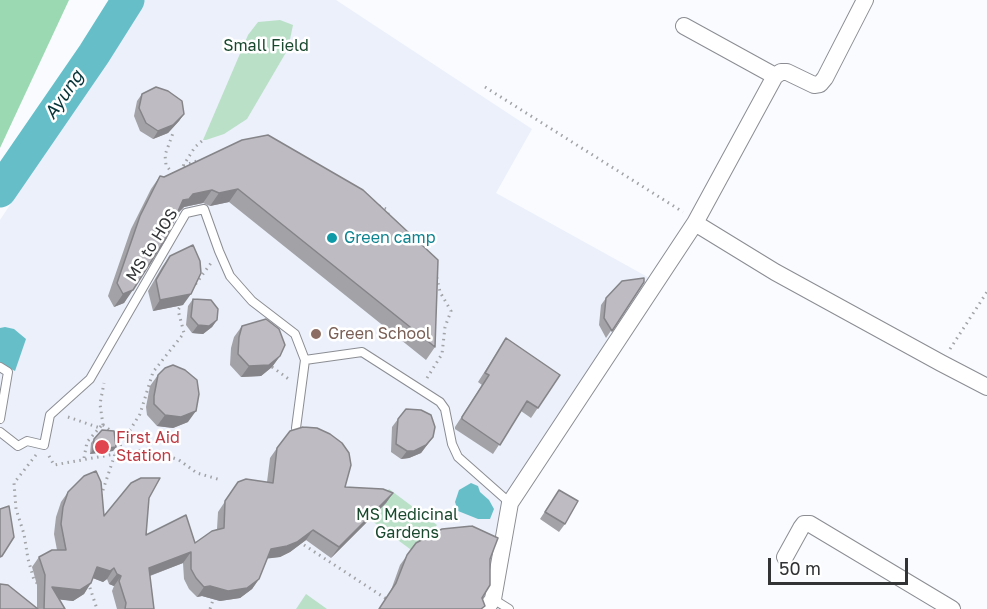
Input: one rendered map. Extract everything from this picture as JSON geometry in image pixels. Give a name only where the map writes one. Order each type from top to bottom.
[{"type":"street","points":[[489,604],[510,503],[696,223],[775,76],[781,72],[787,72],[814,85],[820,84],[865,0]]},
{"type":"street","points":[[684,26],[775,76]]},
{"type":"street","points":[[696,223],[775,272],[987,387]]},
{"type":"street","points":[[785,557],[804,524],[810,524],[952,609]]},
{"type":"lane","name":"MS to HOS","points":[[52,414],[90,379],[186,213],[204,209],[230,276],[252,301],[295,334],[305,360]]},
{"type":"lane","points":[[296,428],[305,360],[362,352],[440,402],[445,409],[452,444],[458,457],[510,503]]},
{"type":"lane","points":[[0,367],[8,372],[0,419]]},
{"type":"lane","points":[[0,432],[18,446],[27,441],[44,445],[52,414]]},
{"type":"lane","points":[[489,604],[509,609]]},
{"type":"path","points":[[484,87],[683,212],[696,223]]},
{"type":"path","points":[[173,133],[165,155],[166,165],[175,176]]},
{"type":"path","points":[[180,176],[183,166],[195,147],[203,140]]},
{"type":"path","points":[[183,166],[203,159]]},
{"type":"path","points":[[374,204],[386,209],[389,218]]},
{"type":"path","points":[[100,498],[118,449],[141,414],[153,372],[184,333],[178,310],[219,251]]},
{"type":"path","points":[[419,389],[442,354],[445,327],[451,311],[440,292],[437,278],[433,273]]},
{"type":"path","points":[[941,363],[987,292]]},
{"type":"path","points":[[272,367],[301,389]]},
{"type":"path","points":[[84,458],[87,442],[101,427],[100,404],[106,378]]},
{"type":"path","points":[[52,414],[101,427],[114,433],[118,449]]},
{"type":"path","points":[[40,587],[34,580],[28,560],[24,534],[16,509],[14,483],[44,445],[54,465],[84,458],[138,451],[157,452],[179,460],[197,472],[221,480]]},
{"type":"path","points":[[304,545],[392,603]]},
{"type":"path","points":[[85,576],[97,609]]},
{"type":"path","points":[[210,609],[213,600]]},
{"type":"shaded area","name":"Green School","points":[[138,0],[336,0],[532,129],[496,193],[662,285],[518,506],[501,604],[498,609],[0,609],[0,220],[96,75]]},
{"type":"green space","points":[[0,0],[69,0],[0,148]]},
{"type":"green space","name":"Small Field","points":[[280,20],[293,25],[288,49],[247,119],[224,134],[203,140],[248,35],[258,22]]},
{"type":"green space","name":"MS Medicinal Gardens","points":[[389,489],[437,525],[414,552],[368,518]]},
{"type":"green space","points":[[306,594],[327,609],[296,609]]},
{"type":"water","points":[[0,328],[14,329],[26,339],[15,371],[0,363]]},
{"type":"water","points":[[471,483],[478,486],[494,509],[490,519],[478,519],[458,511],[455,502],[459,490]]},
{"type":"building","points":[[156,87],[168,91],[182,101],[184,114],[173,125],[158,131],[146,123],[139,108],[142,94]]},
{"type":"building","name":"Green camp","points":[[268,135],[363,190],[438,260],[435,347],[238,189],[219,193],[212,190],[193,194],[189,199],[183,200],[166,238],[133,290],[123,294],[117,283],[140,216],[160,176],[164,177],[242,140]]},
{"type":"building","points":[[193,245],[200,261],[201,273],[191,294],[160,300],[156,280],[170,256]]},
{"type":"building","points":[[644,278],[644,282],[612,331],[604,318],[606,298],[622,281]]},
{"type":"building","points":[[193,299],[211,300],[218,309],[217,320],[209,326],[198,325],[191,317]]},
{"type":"building","points":[[266,319],[279,329],[285,345],[280,356],[269,365],[249,366],[238,354],[242,326]]},
{"type":"building","points":[[506,338],[560,375],[538,408],[527,401],[500,445],[462,417],[489,375],[485,373]]},
{"type":"building","points":[[173,365],[185,370],[197,380],[199,394],[196,411],[181,417],[165,415],[154,404],[158,375],[165,368]]},
{"type":"building","points":[[406,409],[421,410],[431,415],[435,427],[433,437],[426,445],[414,451],[407,451],[396,444],[398,419]]},
{"type":"building","points":[[303,427],[317,428],[330,434],[342,443],[349,453],[351,465],[345,487],[383,489],[393,493],[339,547],[313,530],[297,542],[271,549],[259,579],[247,588],[228,591],[210,586],[204,587],[191,569],[191,552],[149,568],[154,609],[125,609],[126,603],[119,581],[121,576],[114,568],[110,571],[97,567],[91,583],[80,590],[52,587],[65,609],[44,609],[45,575],[39,557],[52,550],[66,550],[61,524],[63,507],[68,492],[84,476],[96,471],[101,482],[104,516],[131,483],[141,478],[160,478],[149,498],[146,535],[186,515],[195,543],[212,531],[224,528],[225,501],[238,482],[246,479],[273,483],[277,448],[290,431]]},
{"type":"building","name":"First Aid Station","points":[[102,430],[114,431],[116,447],[93,450],[94,439]]},
{"type":"building","points":[[559,490],[578,501],[565,524],[545,512]]},
{"type":"building","points":[[9,506],[14,537],[0,557],[0,509]]},
{"type":"building","points":[[472,526],[498,538],[490,559],[490,585],[482,598],[485,606],[481,609],[379,609],[396,583],[407,555],[416,543],[442,529]]},
{"type":"building","points":[[0,584],[8,585],[38,609],[0,609]]},
{"type":"waterway","name":"Ayung","points":[[0,191],[94,54],[128,0]]},
{"type":"place","name":"Green camp","points":[[332,238]]},
{"type":"place","name":"Green School","points":[[316,334]]},
{"type":"place","name":"First Aid Station","points":[[102,447]]}]
